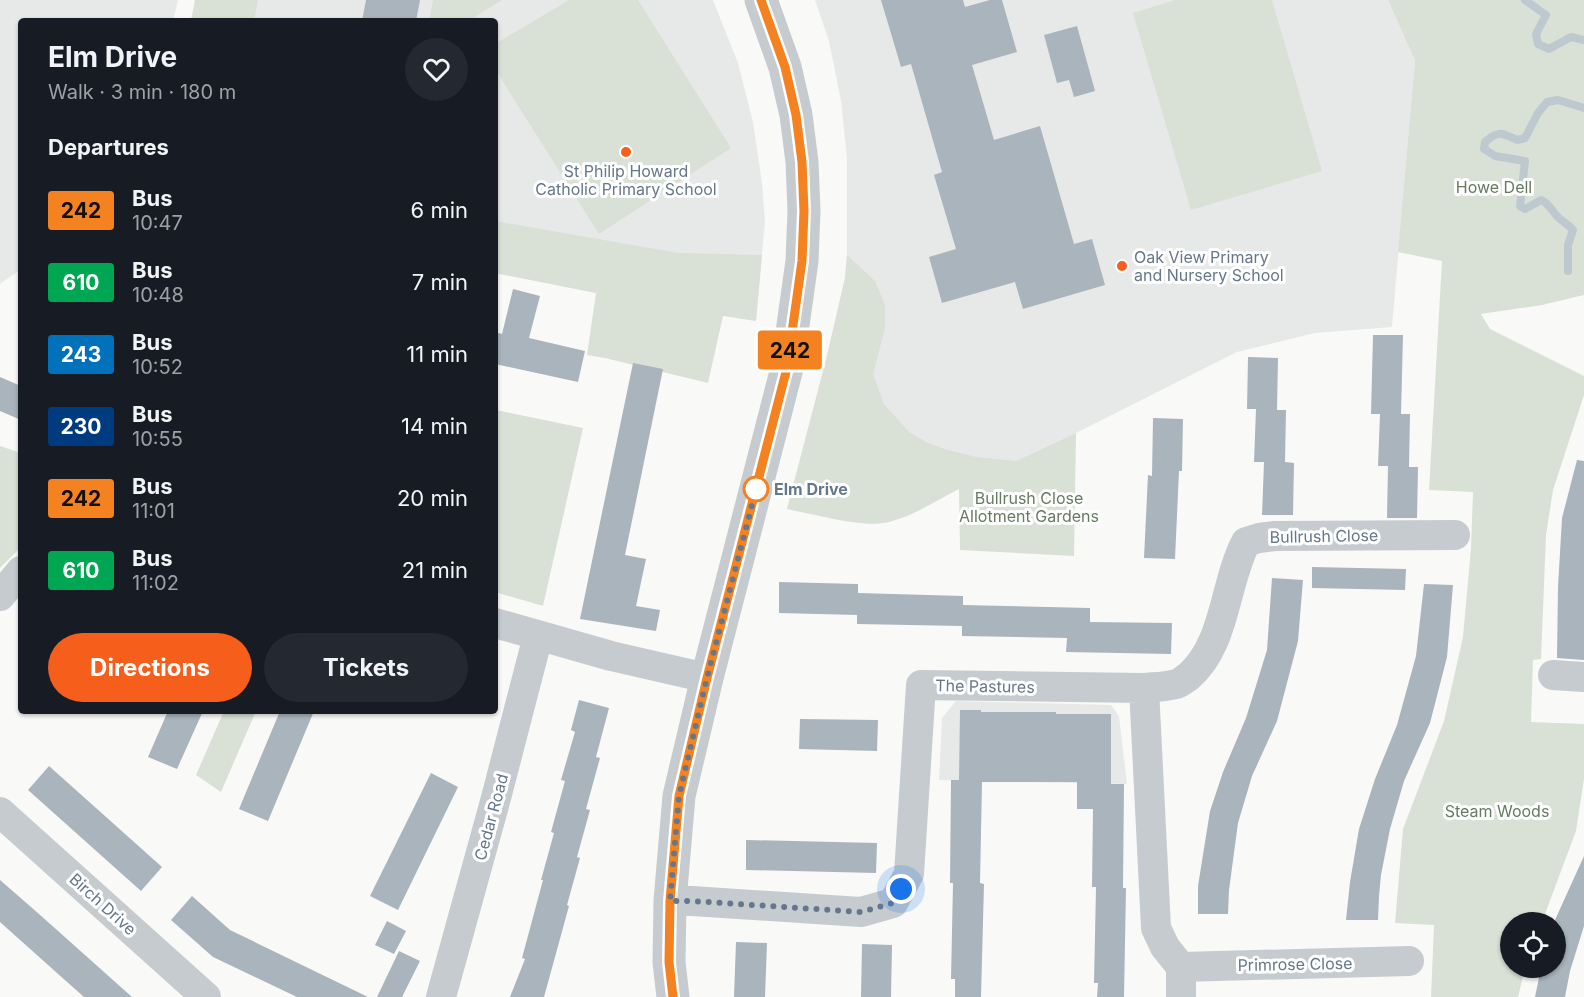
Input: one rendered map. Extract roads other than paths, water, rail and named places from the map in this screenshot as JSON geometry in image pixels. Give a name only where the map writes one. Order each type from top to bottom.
[{"type":"street","points":[[673,997],[669,962],[670,901],[679,796],[787,368],[802,261],[804,211],[802,162],[796,115],[785,67],[761,0]]},
{"type":"street","name":"Bullrush Close","points":[[1144,688],[1178,684],[1195,670],[1210,648],[1223,613],[1233,573],[1246,542],[1275,536],[1455,535]]},
{"type":"street","points":[[0,596],[18,575]]},
{"type":"street","points":[[498,624],[611,656],[707,678]]},
{"type":"street","name":"Cedar Road","points":[[441,997],[538,636]]},
{"type":"street","points":[[1553,675],[1584,677]]},
{"type":"street","name":"The Pastures","points":[[670,901],[861,912],[893,903],[909,874],[921,685],[1144,688]]},
{"type":"street","points":[[1144,688],[1156,928],[1165,947],[1181,966],[1181,997]]},
{"type":"street","name":"Birch Drive","points":[[0,812],[206,997]]},
{"type":"street","name":"Primrose Close","points":[[1181,966],[1409,961]]},
{"type":"waterway","points":[[1525,0],[1546,15],[1536,34],[1538,44],[1549,49],[1571,37],[1584,40]]},
{"type":"waterway","points":[[1568,271],[1568,245],[1573,230],[1541,200],[1525,209],[1520,206],[1525,161],[1495,156],[1484,149],[1485,142],[1497,134],[1504,134],[1517,140],[1525,138],[1538,113],[1547,102],[1558,100],[1584,108]]},
{"type":"place","name":"St Philip Howard Catholic Primary School","points":[[626,152]]},
{"type":"place","name":"Oak View Primary and Nursery School","points":[[1122,266]]},
{"type":"place","name":"Elm Drive","points":[[756,489]]},
{"type":"park label","name":"Howe Dell","points":[[1494,187]]},
{"type":"park label","name":"Bullrush Close Allotment Gardens","points":[[1029,507]]},
{"type":"park label","name":"Steam Woods","points":[[1497,811]]}]
